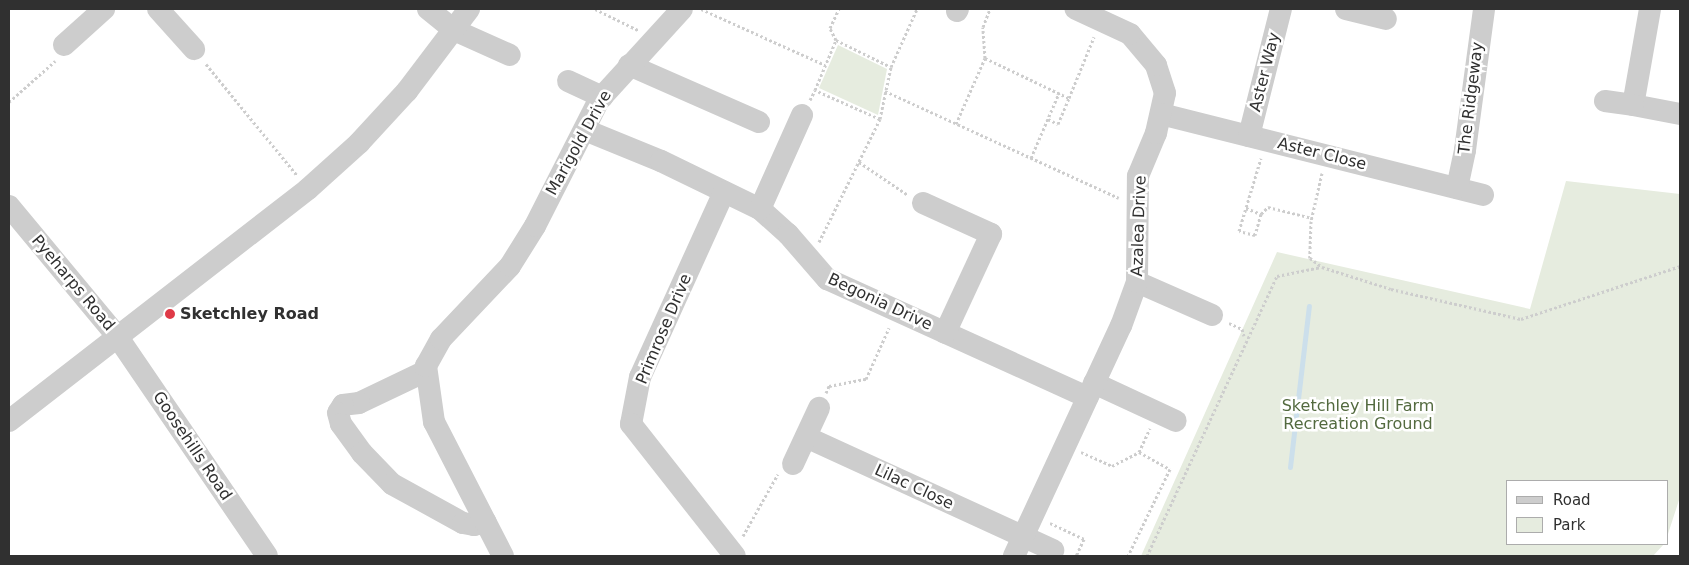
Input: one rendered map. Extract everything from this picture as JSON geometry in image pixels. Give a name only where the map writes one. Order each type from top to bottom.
[{"type":"street","points":[[64,45],[104,9]]},
{"type":"street","points":[[158,9],[194,49]]},
{"type":"street","points":[[428,9],[454,30],[510,55]]},
{"type":"street","points":[[9,421],[308,189],[359,143],[407,91],[469,9]]},
{"type":"street","name":"Marigold Drive","points":[[426,371],[441,339],[510,266],[535,226],[602,96],[682,9]]},
{"type":"street","name":"Aster Way","points":[[1258,138],[1281,9]]},
{"type":"street","points":[[1346,9],[1386,19]]},
{"type":"street","name":"The Ridgeway","points":[[1457,188],[1465,150],[1484,9]]},
{"type":"street","points":[[1633,105],[1650,9]]},
{"type":"street","name":"Azalea Drive","points":[[1019,547],[1091,390],[1137,282],[1138,176],[1162,114],[1165,93],[1156,64],[1130,34],[1086,12]]},
{"type":"street","points":[[629,65],[759,122]]},
{"type":"street","points":[[568,81],[602,96]]},
{"type":"street","points":[[1605,101],[1680,114]]},
{"type":"street","name":"Aster Close","points":[[1162,114],[1483,195]]},
{"type":"street","points":[[760,210],[802,115]]},
{"type":"street","name":"Begonia Drive","points":[[585,130],[760,210],[788,234],[810,262],[827,279],[945,333],[1166,417]]},
{"type":"street","name":"Primrose Drive","points":[[724,192],[640,377],[631,424],[734,555]]},
{"type":"street","points":[[923,203],[991,234],[945,333]]},
{"type":"street","name":"Pyeharps Road","points":[[9,206],[117,336]]},
{"type":"street","points":[[1137,282],[1212,315]]},
{"type":"street","name":"Goosehills Road","points":[[117,336],[267,556]]},
{"type":"street","points":[[486,522],[463,523],[392,484],[362,453],[341,424],[338,413],[343,405],[359,403],[426,371],[434,422],[504,556]]},
{"type":"street","points":[[793,464],[819,408]]},
{"type":"street","name":"Lilac Close","points":[[806,437],[1019,547],[1053,550]]},
{"type":"path","points":[[595,9],[656,39]]},
{"type":"path","points":[[700,9],[826,65]]},
{"type":"path","points":[[839,9],[830,28],[836,40],[891,67]]},
{"type":"path","points":[[810,262],[880,119],[891,67],[917,9]]},
{"type":"path","points":[[956,124],[985,58],[983,27],[990,9]]},
{"type":"path","points":[[1048,119],[1058,124],[1069,98],[1086,12]]},
{"type":"path","points":[[836,40],[815,90],[880,119]]},
{"type":"path","points":[[9,102],[56,61],[64,45]]},
{"type":"path","points":[[194,49],[308,189]]},
{"type":"path","points":[[985,58],[1069,98]]},
{"type":"path","points":[[886,91],[1139,207]]},
{"type":"path","points":[[1031,158],[1060,93]]},
{"type":"path","points":[[1258,138],[1246,208],[1239,231],[1255,236],[1261,214],[1268,207],[1312,218]]},
{"type":"path","points":[[1326,156],[1312,218],[1310,258],[1322,267],[1391,289],[1521,318],[1680,266]]},
{"type":"path","points":[[859,162],[882,180],[923,203]]},
{"type":"path","points":[[1246,208],[1261,214]]},
{"type":"path","points":[[1147,556],[1277,276],[1322,267]]},
{"type":"path","points":[[819,408],[829,386],[866,379],[896,311]]},
{"type":"path","points":[[1242,329],[1244,336]]},
{"type":"path","points":[[1066,446],[1112,466],[1139,452],[1166,417]]},
{"type":"path","points":[[1128,556],[1170,469],[1139,452]]},
{"type":"path","points":[[734,555],[780,470],[793,464]]},
{"type":"path","points":[[1034,515],[1084,539],[1076,556]]},
{"type":"green space","points":[[838,45],[887,69],[878,115],[819,88]]},
{"type":"green space","name":"Sketchley Hill Farm Recreation Ground","points":[[1566,181],[1680,194],[1680,497],[1669,531],[1669,480],[1506,480],[1506,545],[1663,545],[1653,556],[1141,556],[1277,252],[1530,309]]},
{"type":"waterway","points":[[1290,467],[1309,306]]},
{"type":"place","name":"Sketchley Road","points":[[170,314]]}]
